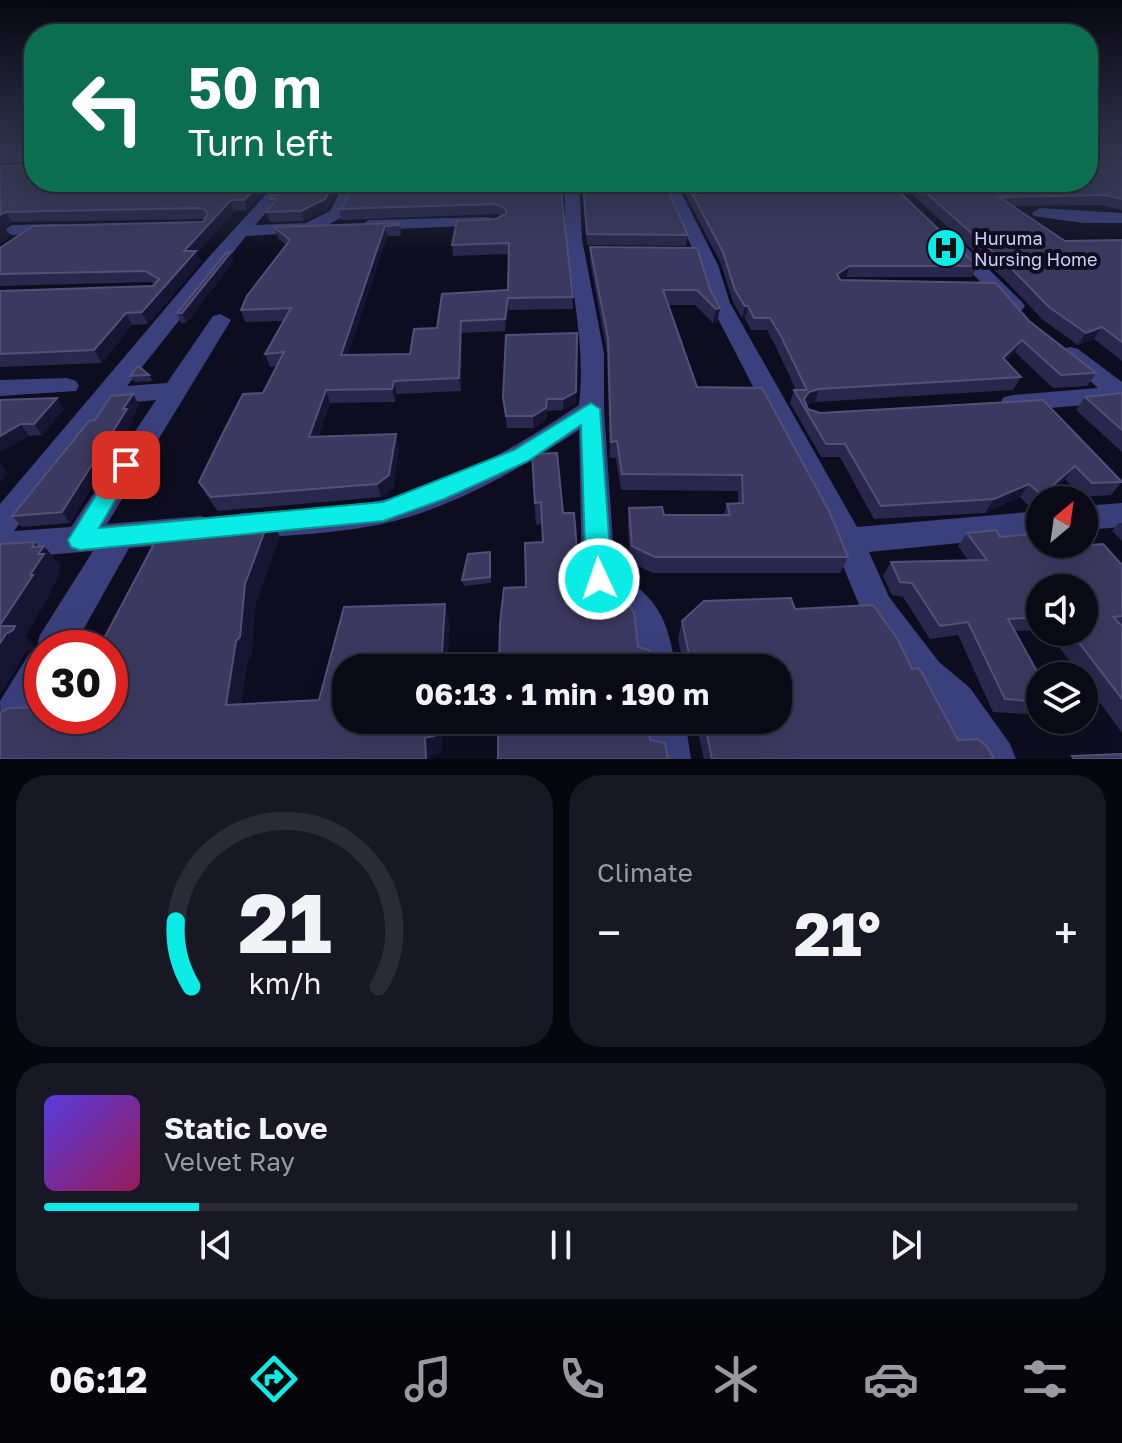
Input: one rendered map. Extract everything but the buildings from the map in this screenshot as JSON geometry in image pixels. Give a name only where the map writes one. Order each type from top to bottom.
[{"type":"street","points":[[0,526],[214,262],[277,192]]},
{"type":"street","points":[[309,228],[336,214],[347,192]]},
{"type":"street","points":[[574,192],[584,253],[594,371],[591,409],[599,579],[637,605],[650,621],[655,654]]},
{"type":"street","points":[[673,192],[695,254],[848,541],[877,608],[926,675],[956,702],[995,759]]},
{"type":"street","points":[[1040,213],[1122,218]]},
{"type":"street","points":[[243,231],[497,222]]},
{"type":"street","points":[[12,238],[35,229],[80,229]]},
{"type":"street","points":[[939,231],[1025,317]]},
{"type":"street","points":[[966,286],[996,286]]},
{"type":"street","points":[[80,540],[220,320]]},
{"type":"street","points":[[1054,343],[1122,394]]},
{"type":"street","points":[[0,388],[67,386]]},
{"type":"street","points":[[107,396],[172,391]]},
{"type":"street","points":[[985,405],[1122,394]]},
{"type":"street","points":[[0,546],[383,512],[521,456],[591,409]]},
{"type":"street","points":[[1098,517],[1122,515]]},
{"type":"street","points":[[848,541],[1026,524]]},
{"type":"street","points":[[64,630],[119,536]]},
{"type":"street","points":[[15,713],[24,698]]},
{"type":"street","points":[[667,734],[670,759]]},
{"type":"place","name":"Huruma Nursing Home","points":[[946,248]]},
{"type":"route","points":[[126,465],[80,540],[383,512],[521,456],[591,409],[599,579]]}]
